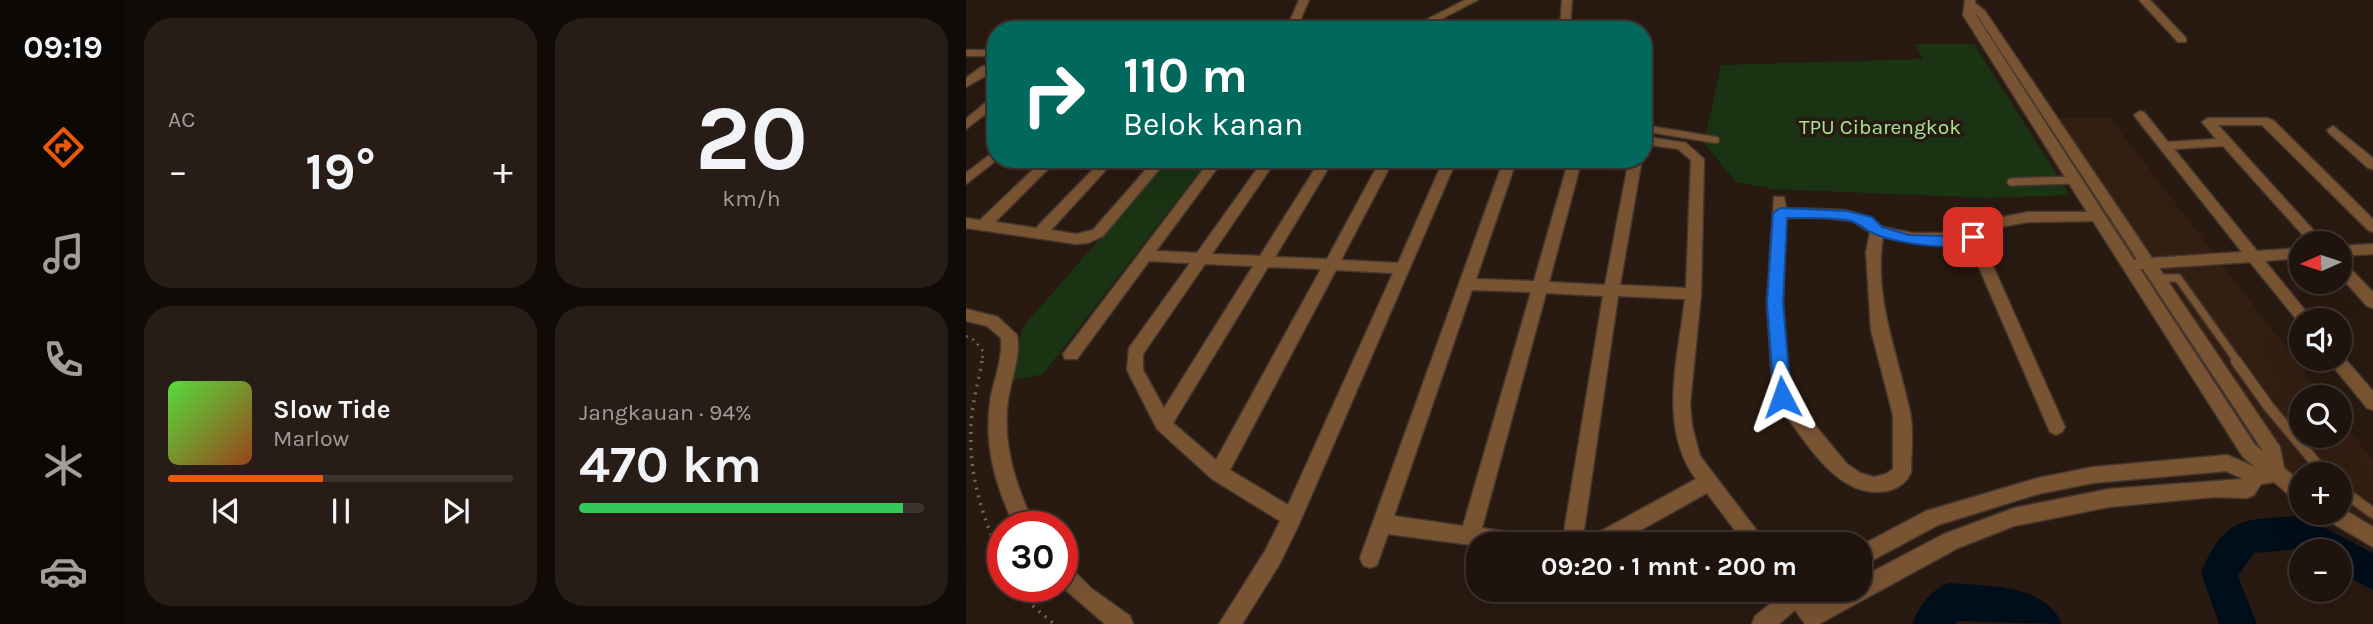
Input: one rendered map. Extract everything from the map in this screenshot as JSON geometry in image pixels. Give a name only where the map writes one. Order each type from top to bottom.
[{"type":"street","points":[[1296,21],[1304,0]]},
{"type":"street","points":[[1430,21],[1473,0]]},
{"type":"street","points":[[1566,21],[1567,0]]},
{"type":"street","points":[[2144,0],[2182,40]]},
{"type":"street","points":[[1872,582],[1984,526],[2014,517],[2109,498],[2214,488],[2247,489],[2266,475],[2274,453],[2146,264],[1968,15],[1970,2]]},
{"type":"street","points":[[966,53],[987,52]]},
{"type":"street","points":[[966,84],[987,68]]},
{"type":"street","points":[[966,125],[987,108]]},
{"type":"street","points":[[2140,116],[2295,308]]},
{"type":"street","points":[[2307,231],[2208,122],[2266,122],[2373,226]]},
{"type":"street","points":[[2333,130],[2373,164]]},
{"type":"street","points":[[1652,141],[1682,146],[1698,159],[1693,294],[1681,404],[1683,426],[1692,459],[1748,532]]},
{"type":"street","points":[[2163,146],[2226,142]]},
{"type":"street","points":[[966,180],[987,162]]},
{"type":"street","points":[[2071,162],[2074,180],[2266,475]]},
{"type":"street","points":[[983,226],[1043,168]]},
{"type":"street","points":[[1040,233],[1101,168]]},
{"type":"street","points":[[966,223],[1080,240],[1095,235],[1154,168]]},
{"type":"street","points":[[1071,354],[1210,168]]},
{"type":"street","points":[[1265,168],[1135,353],[1135,370],[1163,424],[1219,473],[1292,518]]},
{"type":"street","points":[[1163,424],[1322,168]]},
{"type":"street","points":[[1219,473],[1383,168]]},
{"type":"street","points":[[1230,624],[1272,558],[1292,518],[1447,168]]},
{"type":"street","points":[[1370,558],[1508,168]]},
{"type":"street","points":[[1471,532],[1573,168]]},
{"type":"street","points":[[1574,532],[1611,291],[1634,168]]},
{"type":"street","points":[[1877,230],[1873,252],[1879,330],[1902,415],[1904,442],[1902,472],[1891,482],[1874,485],[1856,480],[1840,470],[1782,397],[1775,303],[1780,206],[1867,220],[1877,230],[1908,240],[1942,241],[1973,237]]},
{"type":"street","points":[[2056,427],[1973,237],[1978,226],[2001,220],[2097,216]]},
{"type":"street","points":[[2352,250],[2373,249]]},
{"type":"street","points":[[2128,265],[2289,254]]},
{"type":"street","points":[[1145,256],[1402,268]]},
{"type":"street","points":[[2352,280],[2373,302]]},
{"type":"street","points":[[1466,284],[1693,294]]},
{"type":"street","points":[[966,315],[992,321],[1009,335],[1010,351],[998,412],[998,454],[1004,482],[1018,511]]},
{"type":"street","points":[[2347,371],[2373,403]]},
{"type":"street","points":[[1872,550],[1933,517],[2026,489],[2093,475],[2227,463],[2266,475],[2289,487]]},
{"type":"street","points":[[2093,475],[2109,498]]},
{"type":"street","points":[[1619,532],[1709,482]]},
{"type":"street","points":[[1384,524],[1466,535]]},
{"type":"street","points":[[2352,525],[2373,538]]},
{"type":"street","points":[[1078,589],[1122,624]]},
{"type":"street","points":[[1763,624],[1786,602]]},
{"type":"street","points":[[1805,602],[1813,615],[1836,602]]},
{"type":"lane","points":[[1652,130],[1716,141]]},
{"type":"lane","points":[[2011,182],[2074,180]]},
{"type":"lane","points":[[2155,278],[2178,278],[2269,407],[2315,462]]},
{"type":"lane","points":[[2352,498],[2373,513]]},
{"type":"path","points":[[966,336],[974,340],[983,351],[971,418],[970,472],[981,517],[987,529]]},
{"type":"path","points":[[1030,602],[1054,624]]},
{"type":"shaded area","points":[[2110,118],[2289,351],[2289,371],[2304,371],[2315,385],[2289,385],[2289,448],[2352,448],[2352,434],[2373,461],[2373,529],[2352,517],[2352,462],[2289,462],[2289,474],[2046,119]]},
{"type":"green space","name":"TPU Cibarengkok","points":[[1915,44],[1974,44],[2070,195],[1989,198],[1773,189],[1736,182],[1704,143],[1721,65],[1923,59]]},
{"type":"green space","points":[[1161,168],[1202,168],[1043,374],[1012,381],[1022,328]]},
{"type":"waterway","points":[[2238,624],[2219,573],[2244,537],[2302,532],[2315,539]]},
{"type":"waterway","points":[[2352,561],[2373,572]]},
{"type":"waterway","points":[[1931,624],[1948,602],[2014,607],[2043,624]]},
{"type":"route","points":[[1782,397],[1775,303],[1780,213],[1847,215],[1867,220],[1877,230],[1908,240],[1942,241],[1973,237]]}]
